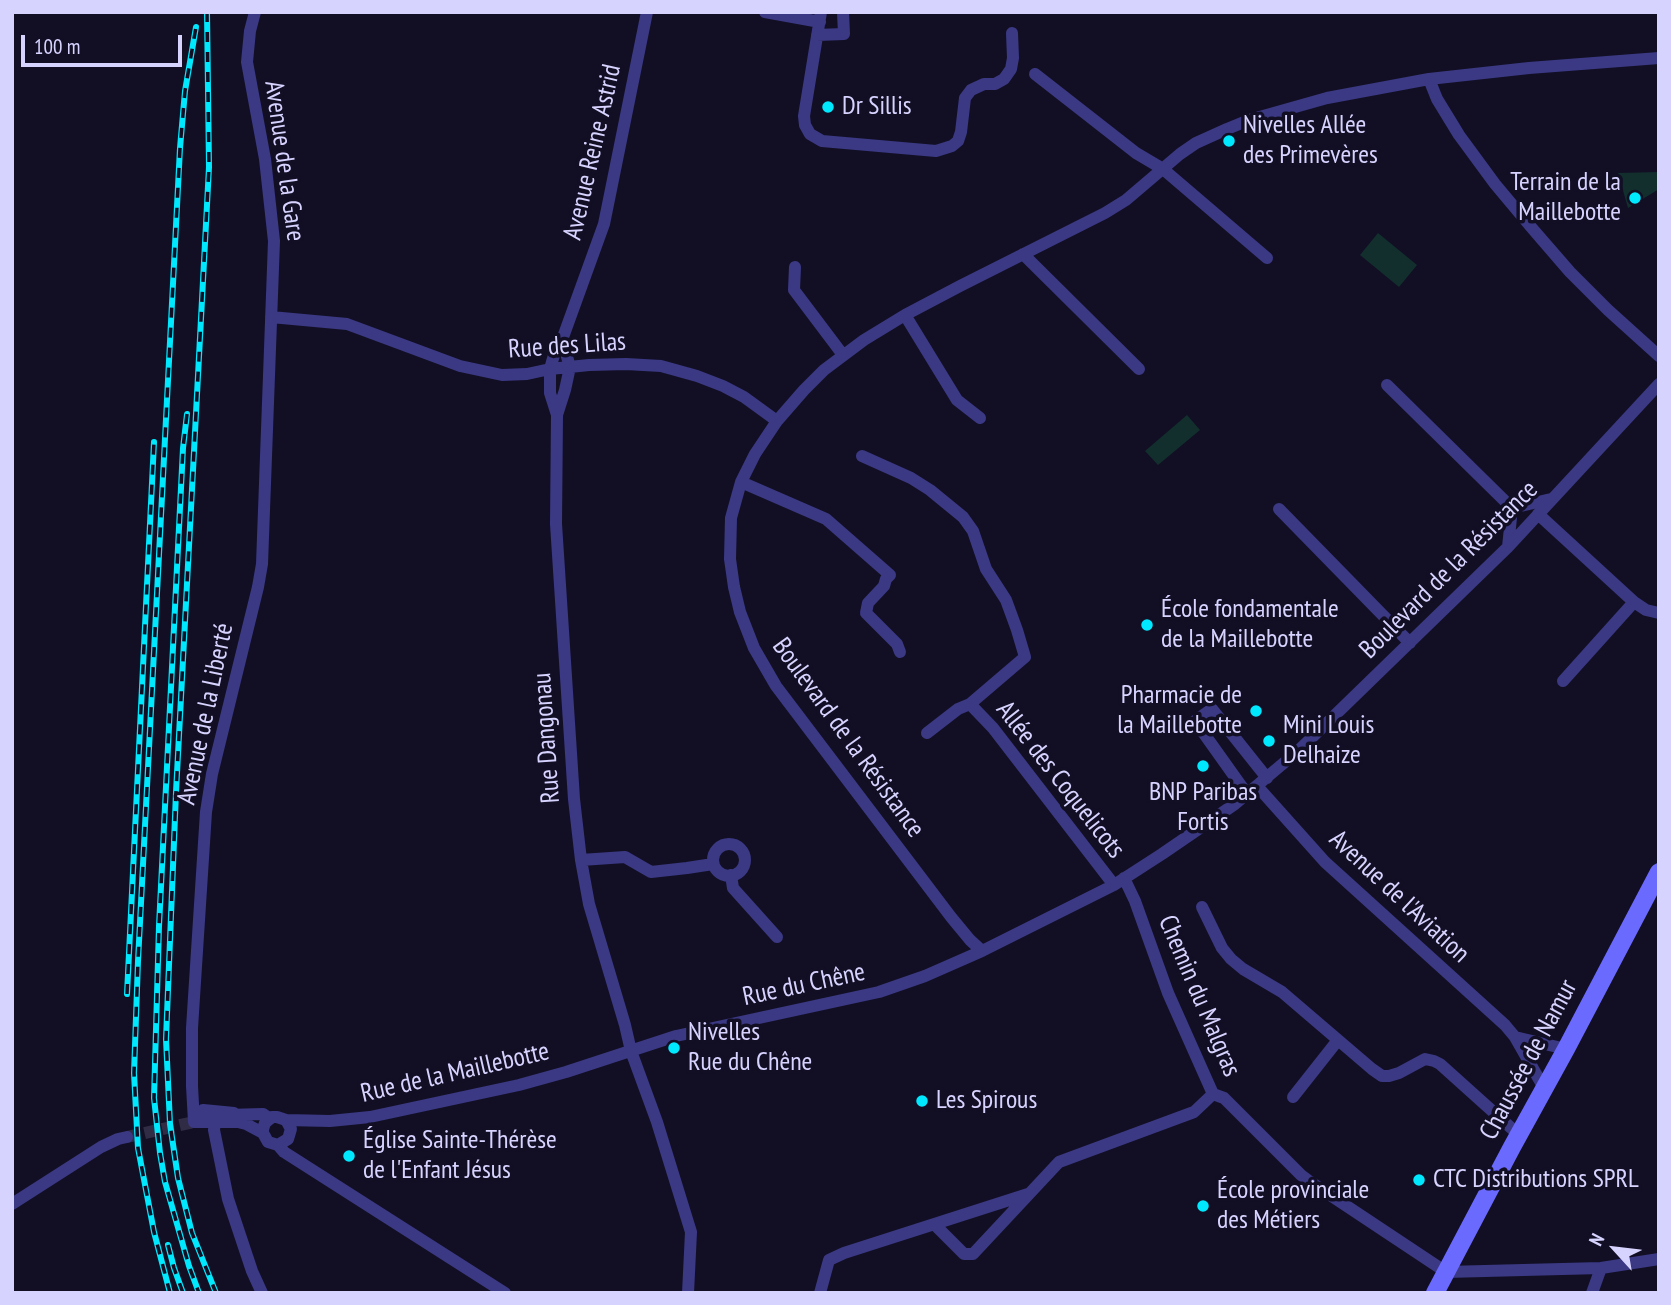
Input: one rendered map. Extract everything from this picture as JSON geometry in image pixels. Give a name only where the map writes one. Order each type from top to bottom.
[{"type":"street","name":"Avenue de la Gare","points":[[254,12],[247,62],[265,159],[274,241],[271,317]]},
{"type":"street","name":"Avenue Reine Astrid","points":[[551,369],[604,224],[647,12]]},
{"type":"street","points":[[765,12],[820,23],[844,34],[843,12]]},
{"type":"street","points":[[820,23],[804,116],[810,134],[822,141],[936,151],[958,141],[965,99],[971,90],[984,84],[995,84],[1004,79],[1011,69],[1012,33]]},
{"type":"street","name":"Boulevard de la Résistance","points":[[1659,58],[1429,79],[1327,98],[1249,120],[1196,143],[1126,200],[905,315],[843,355],[804,390],[777,421],[755,454],[741,482],[731,518],[730,559],[734,587],[740,612],[766,670],[951,917],[982,951],[1119,881],[1162,854],[1257,786],[1298,751],[1508,547],[1659,384]]},
{"type":"street","points":[[1035,74],[1136,153],[1163,169],[1268,258]]},
{"type":"street","points":[[1429,79],[1437,99],[1459,135],[1495,184],[1570,272],[1659,356]]},
{"type":"street","points":[[1023,254],[1139,369]]},
{"type":"street","points":[[795,267],[794,290],[843,355]]},
{"type":"street","points":[[905,315],[957,400],[980,418]]},
{"type":"street","name":"Rue des Lilas","points":[[271,317],[348,324],[460,366],[502,375],[570,367],[626,364],[662,366],[723,386],[744,397],[777,421]]},
{"type":"street","name":"Avenue de la Liberté","points":[[194,1122],[192,1028],[206,812],[212,774],[262,564],[271,317]]},
{"type":"street","points":[[562,340],[570,367]]},
{"type":"street","name":"Rue Dangonau","points":[[556,415],[570,367]]},
{"type":"street","name":"Rue Dangonau","points":[[551,369],[550,393],[556,415],[556,524],[574,799],[581,860],[589,904],[631,1051],[657,1122],[691,1232],[688,1293]]},
{"type":"street","points":[[1387,385],[1512,508]]},
{"type":"street","name":"Allée des Coquelicots","points":[[862,456],[911,478],[963,517],[974,531],[986,569],[1006,600],[1025,657],[970,704],[958,709],[927,733]]},
{"type":"street","points":[[741,482],[826,519],[890,575],[868,603],[866,612],[897,644],[900,652]]},
{"type":"street","points":[[1512,508],[1551,499]]},
{"type":"street","points":[[1508,547],[1512,508]]},
{"type":"street","points":[[1279,509],[1410,643]]},
{"type":"street","points":[[1538,514],[1634,602],[1646,610],[1659,613]]},
{"type":"street","points":[[1563,681],[1634,602]]},
{"type":"street","name":"Allée des Coquelicots","points":[[970,704],[993,728],[1119,881]]},
{"type":"street","points":[[1212,709],[1257,786],[1195,721],[1212,709]]},
{"type":"street","name":"Avenue de l'Aviation","points":[[1257,786],[1325,862],[1505,1025],[1515,1037],[1544,1088]]},
{"type":"street","points":[[722,845],[739,848],[746,857],[744,867],[731,876],[720,872],[713,863],[713,854],[722,845]]},
{"type":"street","points":[[581,860],[625,857],[651,872],[713,863]]},
{"type":"street","name":"Chaussée de Namur","points":[[1435,1293],[1659,872]]},
{"type":"street","points":[[731,876],[733,888],[777,937]]},
{"type":"street","name":"Chemin du Malgras","points":[[1119,881],[1135,901],[1168,993],[1213,1094],[1224,1098],[1309,1181],[1446,1272]]},
{"type":"street","points":[[1202,907],[1222,948],[1231,960],[1282,992],[1382,1076],[1399,1073],[1424,1059],[1434,1061],[1519,1135]]},
{"type":"street","name":"Rue du Chêne","points":[[631,1051],[713,1027],[879,992],[925,976],[982,951]]},
{"type":"street","points":[[1515,1037],[1566,1049]]},
{"type":"street","points":[[1293,1097],[1338,1040]]},
{"type":"street","name":"Rue de la Maillebotte","points":[[286,1120],[330,1121],[370,1117],[519,1085],[631,1051]]},
{"type":"street","points":[[935,1225],[964,1254],[973,1254],[1059,1162],[1195,1112],[1213,1094]]},
{"type":"street","points":[[194,1122],[203,1110],[245,1114]]},
{"type":"street","points":[[262,1293],[228,1199],[214,1130],[218,1116],[263,1114],[270,1119]]},
{"type":"street","points":[[194,1122],[246,1124],[263,1133],[268,1142],[278,1144],[286,1141],[290,1134],[290,1125],[286,1120],[277,1117],[270,1119],[265,1123],[263,1133]]},
{"type":"street","points":[[12,1204],[102,1147],[127,1137]]},
{"type":"street","points":[[278,1144],[284,1152],[505,1293]]},
{"type":"street","points":[[820,1293],[828,1260],[1028,1194]]},
{"type":"street","points":[[1446,1272],[1601,1268],[1659,1259]]},
{"type":"street","points":[[1592,1293],[1601,1268]]},
{"type":"green space","name":"Terrain de la Maillebotte","points":[[1659,172],[1659,189],[1628,208],[1618,173]]},
{"type":"green space","points":[[1378,233],[1417,265],[1399,287],[1360,255]]},
{"type":"green space","points":[[1187,415],[1200,430],[1158,465],[1145,451]]},
{"type":"tunnel","points":[[127,1137],[194,1122]]},
{"type":"railway","points":[[207,12],[209,167],[176,792],[166,1039],[170,1124],[178,1178],[192,1233],[216,1293]]},
{"type":"railway","points":[[170,1293],[154,1232],[138,1148],[134,1073],[180,148],[185,91],[196,27]]},
{"type":"railway","points":[[187,414],[183,448],[159,926],[154,1098],[165,1182],[199,1293]]},
{"type":"railway","points":[[127,994],[154,442]]},
{"type":"railway","points":[[168,1245],[183,1293]]},
{"type":"place","name":"Dr Sillis","points":[[828,107]]},
{"type":"place","name":"Nivelles Allée des Primevères","points":[[1229,141]]},
{"type":"place","name":"Terrain de la Maillebotte","points":[[1635,198]]},
{"type":"place","name":"École fondamentale de la Maillebotte","points":[[1147,625]]},
{"type":"place","name":"Pharmacie de la Maillebotte","points":[[1256,711]]},
{"type":"place","name":"Mini Louis Delhaize","points":[[1269,741]]},
{"type":"place","name":"BNP Paribas Fortis","points":[[1203,766]]},
{"type":"place","name":"Nivelles Rue du Chêne","points":[[674,1048]]},
{"type":"place","name":"Les Spirous","points":[[922,1101]]},
{"type":"place","name":"Église Sainte-Thérèse de l'Enfant Jésus","points":[[349,1156]]},
{"type":"place","name":"CTC Distributions SPRL","points":[[1419,1180]]},
{"type":"place","name":"École provinciale des Métiers","points":[[1203,1206]]}]
